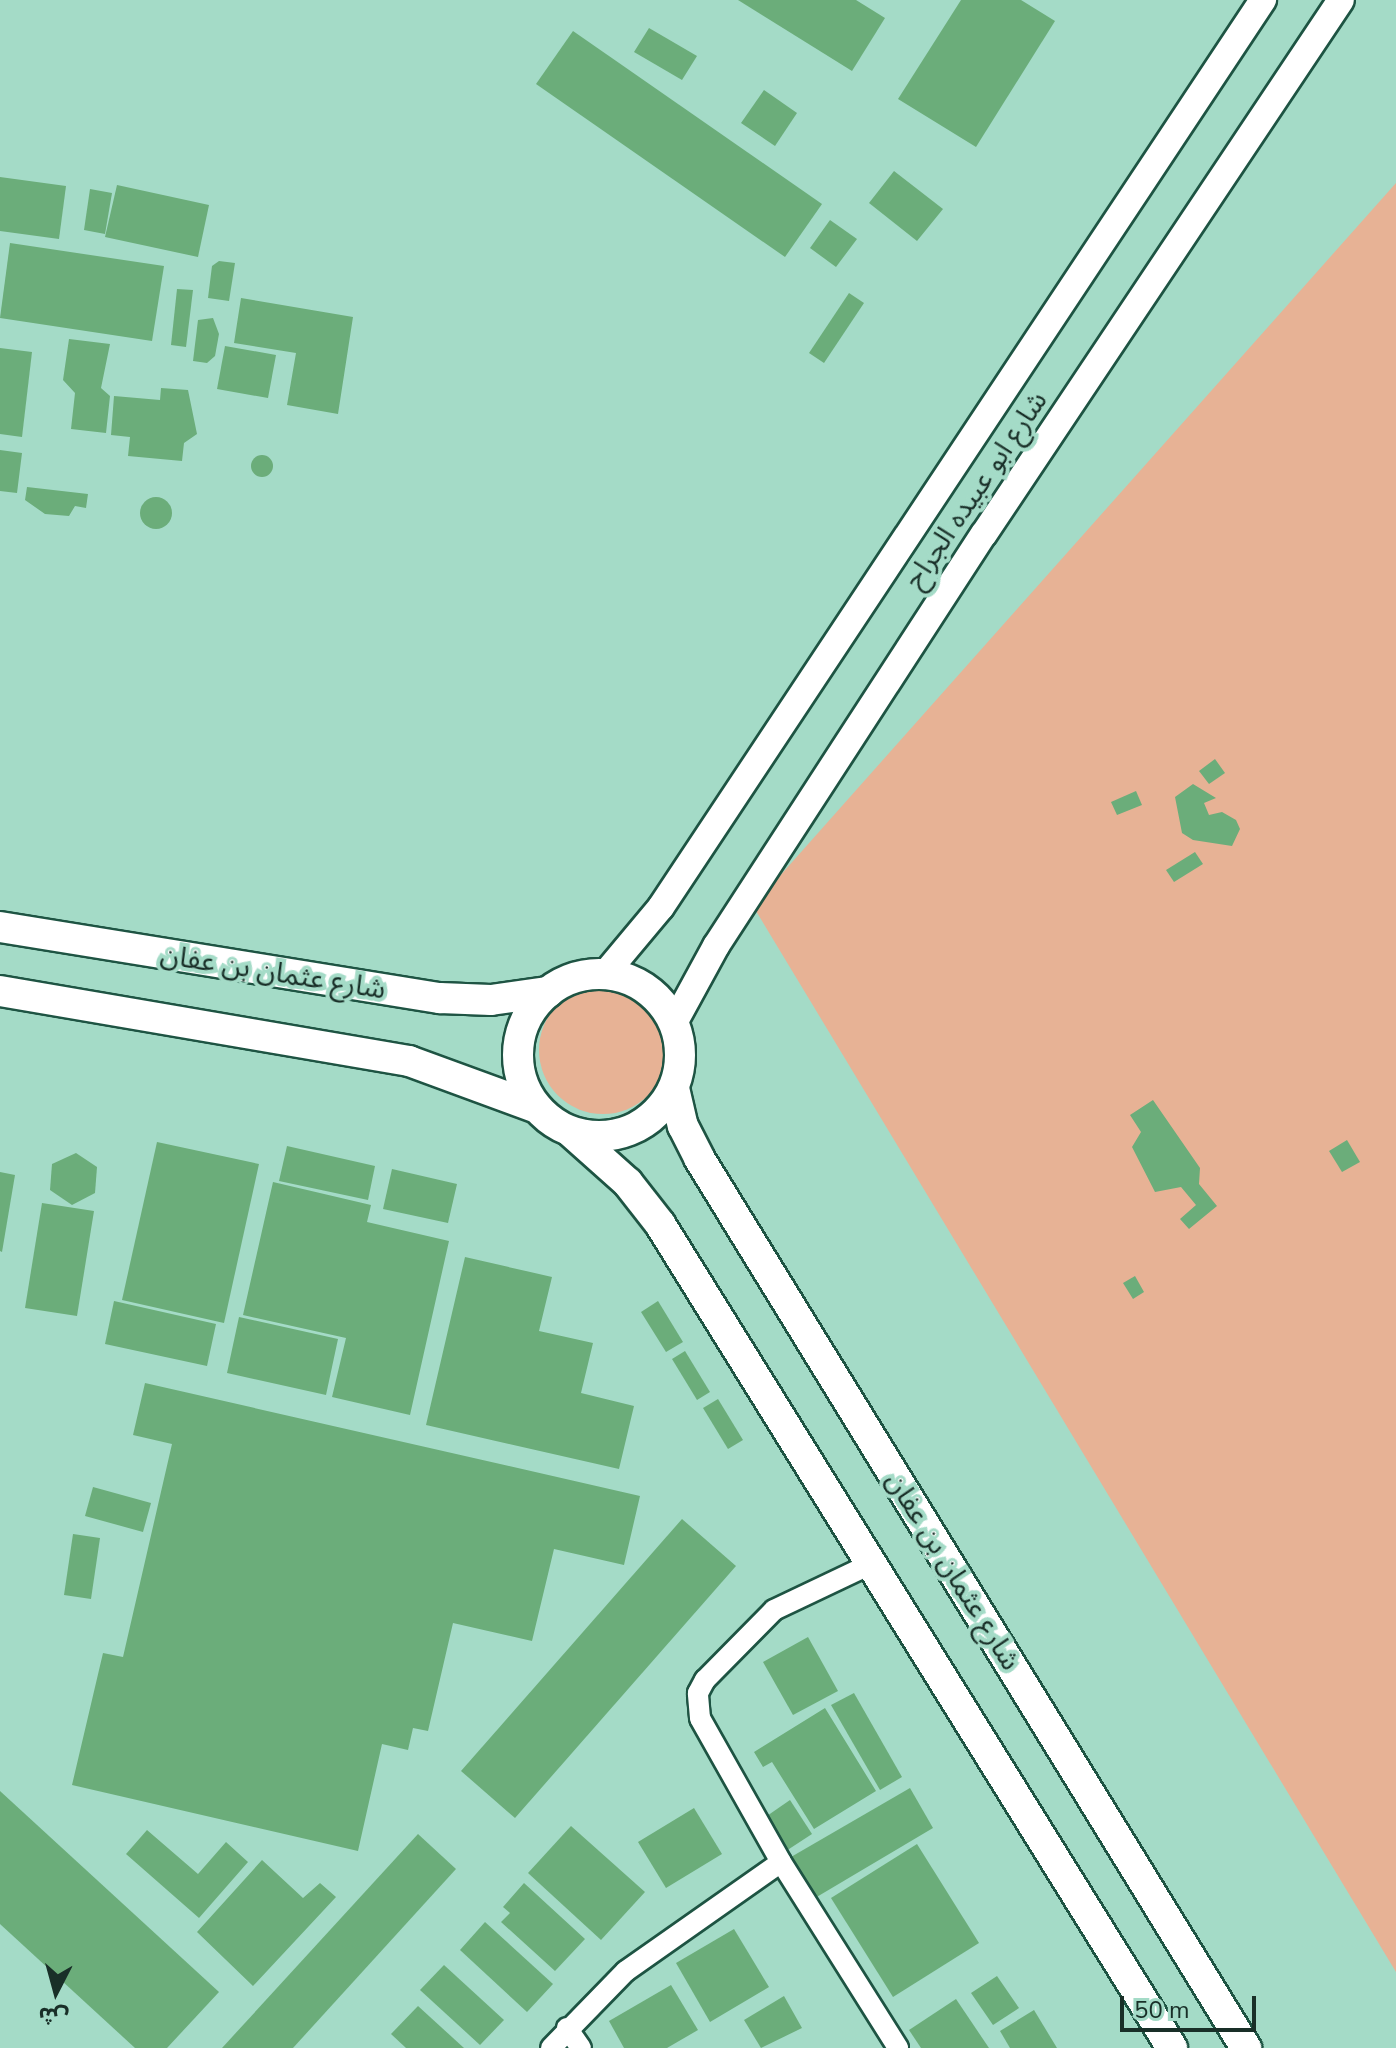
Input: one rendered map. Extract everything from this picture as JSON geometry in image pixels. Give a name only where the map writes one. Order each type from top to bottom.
[{"type":"main road","name":"شارع عثمان بن عفان","points":[[0,927],[440,998],[491,1000],[548,992]]},
{"type":"main road","points":[[535,1107],[523,1084],[519,1047],[530,1011],[548,992],[575,978],[605,974],[634,981],[658,998],[674,1023],[681,1064],[674,1088],[642,1124],[607,1135],[571,1132]]},
{"type":"main road","points":[[0,991],[409,1061],[535,1107],[571,1132],[628,1183],[660,1224],[1172,2048]]},
{"type":"main road","name":"شارع عثمان بن عفان","points":[[674,1088],[683,1126],[699,1158],[1246,2048]]},
{"type":"street","name":"شارع ابو عبيده الجراح","points":[[605,974],[661,907],[1263,0]]},
{"type":"street","name":"شارع ابو عبيده الجراح","points":[[674,1023],[716,946],[975,547],[1341,0]]},
{"type":"street","points":[[871,1564],[774,1610],[705,1680],[698,1693],[700,1718],[781,1862],[898,2048]]},
{"type":"street","points":[[551,2048],[567,2028],[676,1932],[781,1862]]},
{"type":"street","points":[[567,2028],[581,2048]]},
{"type":"shaded area","points":[[1396,183],[1396,1972],[753,906]]},
{"type":"shaded area","points":[[603,986],[628,991],[648,1005],[662,1025],[667,1050],[662,1075],[648,1095],[628,1109],[603,1114],[578,1109],[558,1095],[544,1075],[539,1050],[544,1025],[558,1005],[578,991]]},
{"type":"building","points":[[738,0],[856,0],[885,18],[852,71]]},
{"type":"building","points":[[961,0],[1021,0],[1055,21],[976,147],[898,99]]},
{"type":"building","points":[[649,28],[697,56],[682,80],[634,52]]},
{"type":"building","points":[[573,31],[822,204],[785,257],[536,84]]},
{"type":"building","points":[[764,90],[797,113],[775,146],[741,123]]},
{"type":"building","points":[[894,171],[943,209],[917,241],[869,203]]},
{"type":"building","points":[[0,177],[66,186],[59,239],[0,231]]},
{"type":"building","points":[[117,185],[209,205],[198,257],[105,237]]},
{"type":"building","points":[[90,189],[112,193],[105,234],[84,230]]},
{"type":"building","points":[[830,220],[857,239],[836,267],[810,248]]},
{"type":"building","points":[[10,243],[164,266],[152,341],[0,318]]},
{"type":"building","points":[[219,261],[235,263],[229,301],[208,298],[212,266]]},
{"type":"building","points":[[177,289],[193,290],[186,347],[171,345]]},
{"type":"building","points":[[849,293],[864,303],[824,363],[809,353]]},
{"type":"building","points":[[241,298],[353,317],[338,414],[287,405],[296,353],[234,343]]},
{"type":"building","points":[[213,318],[219,334],[215,356],[207,363],[193,361],[198,320]]},
{"type":"building","points":[[69,339],[110,344],[101,388],[110,396],[106,433],[71,429],[75,393],[63,380]]},
{"type":"building","points":[[225,346],[276,355],[268,398],[217,389]]},
{"type":"building","points":[[0,348],[32,352],[22,437],[0,434]]},
{"type":"building","points":[[161,388],[188,390],[197,434],[184,443],[182,461],[128,456],[130,437],[111,435],[114,396],[160,400]]},
{"type":"building","points":[[0,450],[22,453],[17,493],[0,491]]},
{"type":"building","points":[[262,455],[270,458],[273,466],[270,474],[262,477],[254,474],[251,466],[254,458]]},
{"type":"building","points":[[27,487],[88,494],[86,508],[75,506],[69,516],[45,514],[25,500]]},
{"type":"building","points":[[156,497],[167,502],[172,513],[167,524],[156,529],[145,524],[140,513],[145,502]]},
{"type":"building","points":[[1215,759],[1225,773],[1209,784],[1199,771]]},
{"type":"building","points":[[1193,784],[1216,798],[1204,803],[1209,815],[1222,812],[1236,820],[1240,829],[1232,846],[1193,840],[1182,833],[1175,797]]},
{"type":"building","points":[[1136,791],[1142,805],[1117,815],[1111,802]]},
{"type":"building","points":[[1195,852],[1203,864],[1174,882],[1166,870]]},
{"type":"building","points":[[1153,1100],[1200,1168],[1199,1184],[1217,1206],[1189,1229],[1180,1219],[1196,1205],[1181,1187],[1155,1192],[1132,1147],[1141,1132],[1130,1115]]},
{"type":"building","points":[[1347,1140],[1360,1162],[1342,1172],[1329,1151]]},
{"type":"building","points":[[157,1142],[259,1164],[224,1323],[122,1300]]},
{"type":"building","points":[[287,1146],[375,1166],[368,1200],[279,1181]]},
{"type":"building","points":[[76,1153],[97,1167],[95,1193],[72,1205],[50,1190],[52,1164]]},
{"type":"building","points":[[392,1169],[457,1184],[448,1223],[383,1209]]},
{"type":"building","points":[[0,1172],[15,1175],[2,1252],[0,1251]]},
{"type":"building","points":[[273,1182],[371,1205],[367,1222],[449,1241],[410,1415],[332,1397],[346,1338],[243,1315]]},
{"type":"building","points":[[42,1203],[94,1211],[77,1316],[25,1308]]},
{"type":"building","points":[[465,1257],[552,1277],[539,1331],[593,1343],[581,1393],[634,1406],[619,1469],[426,1425]]},
{"type":"building","points":[[1135,1276],[1144,1292],[1133,1299],[1123,1283]]},
{"type":"building","points":[[114,1301],[216,1324],[207,1366],[105,1344]]},
{"type":"building","points":[[658,1301],[683,1342],[666,1352],[641,1312]]},
{"type":"building","points":[[239,1317],[338,1339],[326,1395],[227,1373]]},
{"type":"building","points":[[685,1351],[710,1392],[697,1400],[672,1359]]},
{"type":"building","points":[[145,1383],[640,1496],[624,1565],[554,1549],[532,1641],[453,1623],[428,1731],[413,1728],[408,1750],[382,1744],[358,1851],[72,1785],[103,1653],[123,1657],[172,1444],[133,1435]]},
{"type":"building","points":[[718,1399],[743,1440],[728,1449],[703,1408]]},
{"type":"building","points":[[93,1487],[151,1503],[143,1532],[85,1516]]},
{"type":"building","points":[[682,1519],[736,1566],[515,1818],[461,1771]]},
{"type":"building","points":[[73,1534],[100,1538],[91,1599],[64,1595]]},
{"type":"building","points":[[808,1637],[838,1691],[793,1715],[763,1662]]},
{"type":"building","points":[[854,1693],[902,1777],[880,1790],[831,1705]]},
{"type":"building","points":[[825,1708],[876,1791],[814,1829],[772,1762],[763,1767],[754,1752]]},
{"type":"building","points":[[910,1788],[933,1828],[815,1898],[791,1857]]},
{"type":"building","points":[[0,1791],[219,1992],[167,2048],[135,2048],[0,1924]]},
{"type":"building","points":[[790,1800],[812,1834],[786,1851],[764,1818]]},
{"type":"building","points":[[694,1808],[722,1854],[666,1888],[638,1842]]},
{"type":"building","points":[[571,1826],[645,1892],[601,1940],[528,1873]]},
{"type":"building","points":[[147,1830],[198,1874],[226,1842],[248,1862],[199,1918],[126,1854]]},
{"type":"building","points":[[418,1834],[456,1869],[293,2048],[222,2048]]},
{"type":"building","points":[[917,1844],[979,1943],[893,1997],[831,1898]]},
{"type":"building","points":[[262,1860],[303,1898],[320,1883],[336,1897],[253,1986],[197,1932]]},
{"type":"building","points":[[524,1883],[585,1939],[555,1971],[501,1922],[510,1913],[503,1907]]},
{"type":"building","points":[[485,1922],[553,1984],[527,2012],[460,1950]]},
{"type":"building","points":[[734,1929],[769,1987],[710,2022],[676,1963]]},
{"type":"building","points":[[444,1965],[504,2020],[480,2045],[420,1990]]},
{"type":"building","points":[[997,1976],[1019,2008],[993,2025],[971,1993]]},
{"type":"building","points":[[671,1985],[698,2030],[667,2048],[624,2048],[609,2021]]},
{"type":"building","points":[[784,1996],[802,2028],[761,2048],[744,2020]]},
{"type":"building","points":[[956,1999],[989,2048],[921,2048],[909,2030]]},
{"type":"building","points":[[418,2006],[464,2048],[406,2048],[391,2034]]},
{"type":"building","points":[[1034,2010],[1057,2048],[1010,2048],[1000,2031]]}]
